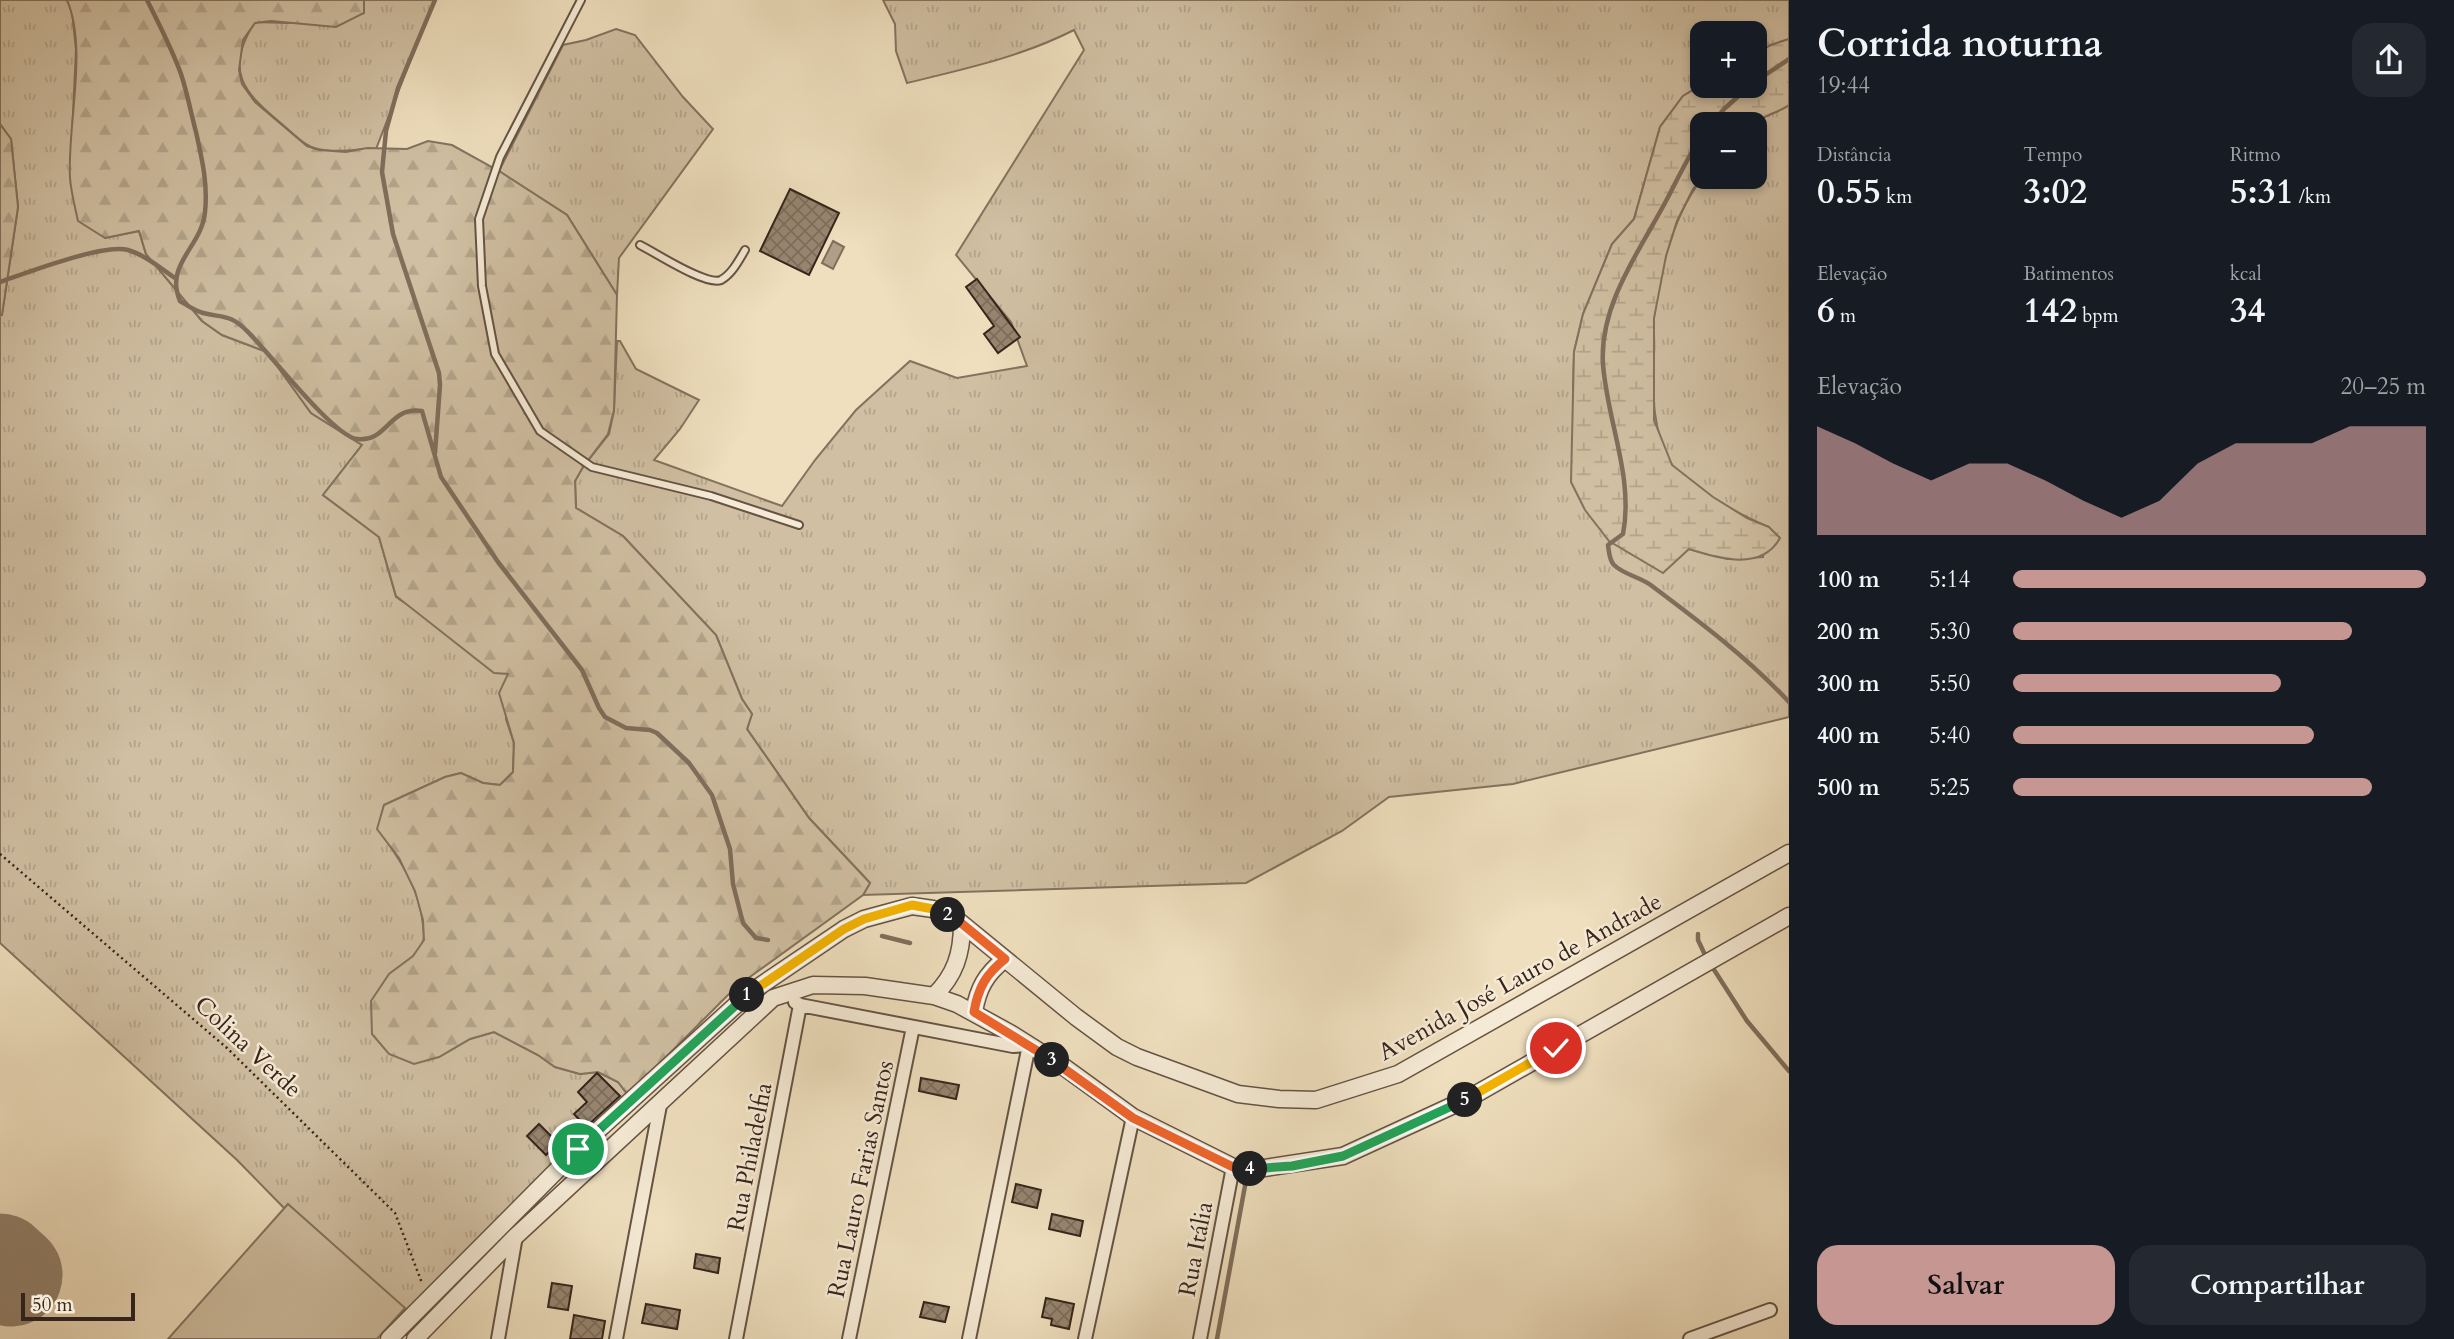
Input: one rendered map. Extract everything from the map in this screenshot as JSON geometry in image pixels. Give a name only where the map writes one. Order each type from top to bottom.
[{"type":"street","name":"Avenida José Lauro de Andrade","points":[[388,1339],[584,1143],[748,994],[844,929],[864,919],[912,905],[933,909],[955,918],[1076,1017],[1137,1058],[1238,1094],[1316,1100],[1398,1074],[1789,853]]},
{"type":"street","points":[[415,1339],[516,1236],[661,1099],[773,998],[782,993],[813,985],[865,986],[934,996],[974,1012],[1029,1045],[1064,1067],[1133,1118],[1237,1168],[1258,1169],[1343,1156],[1469,1098],[1789,916]]},
{"type":"street","points":[[934,996],[947,983],[957,965],[962,945],[962,924]]},
{"type":"street","points":[[974,1012],[983,981],[1005,959]]},
{"type":"street","points":[[782,993],[800,1004],[1013,1046],[1029,1045]]},
{"type":"street","name":"Rua Philadelfia","points":[[736,1339],[800,1004]]},
{"type":"street","name":"Rua Lauro Farias Santos","points":[[849,1339],[913,1027]]},
{"type":"street","points":[[969,1339],[1029,1045]]},
{"type":"street","points":[[617,1339],[661,1099]]},
{"type":"street","points":[[1085,1339],[1133,1118]]},
{"type":"street","name":"Rua Itália","points":[[1200,1339],[1237,1168]]},
{"type":"street","points":[[498,1339],[516,1236]]},
{"type":"street","points":[[1690,1339],[1770,1310]]},
{"type":"lane","points":[[581,0],[500,157],[479,219],[482,286],[495,355],[540,431],[592,467],[711,496],[799,525]]},
{"type":"lane","points":[[640,245],[706,280],[719,281],[731,271],[745,250]]},
{"type":"path","name":"Colina Verde","points":[[0,854],[227,1048],[395,1213],[428,1300]]},
{"type":"green space","points":[[0,0],[67,0],[72,11],[76,50],[70,178],[105,238],[139,231],[146,254],[202,321],[222,335],[267,352],[311,413],[362,445],[323,495],[379,537],[396,597],[508,674],[506,719],[514,743],[513,772],[500,785],[483,783],[461,773],[445,777],[384,805],[378,829],[413,886],[421,912],[424,935],[421,946],[413,956],[389,975],[439,1057],[470,1039],[494,1032],[555,1067],[580,1074],[598,1072],[618,1082],[628,1095],[408,1313],[283,1207],[237,1160],[0,943],[0,315],[18,207],[11,139],[0,124]]},
{"type":"green space","points":[[67,0],[364,0],[364,13],[336,27],[271,21],[255,23],[243,40],[239,70],[242,84],[255,102],[307,146],[319,150],[346,152],[367,148],[407,149],[428,141],[452,145],[499,171],[567,215],[617,295],[614,410],[608,434],[575,481],[576,508],[623,536],[716,635],[742,699],[752,714],[747,729],[809,818],[870,883],[863,895],[736,987],[628,1095],[618,1082],[598,1072],[580,1074],[555,1067],[494,1032],[470,1039],[439,1057],[414,1064],[389,1054],[372,1034],[371,1001],[389,974],[413,956],[424,940],[423,920],[415,891],[399,858],[377,829],[384,805],[445,777],[461,773],[483,783],[500,785],[513,772],[514,743],[499,693],[508,674],[494,673],[396,596],[379,537],[323,495],[362,445],[311,413],[267,352],[222,335],[202,321],[146,254],[139,231],[105,238],[78,221],[70,178],[76,41]]},
{"type":"green space","points":[[364,0],[434,0],[376,149],[333,151],[313,147],[299,139],[269,113],[242,80],[240,54],[245,39],[255,22],[288,23],[364,13]]},
{"type":"green space","points":[[883,0],[1789,0],[1789,39],[1767,47],[1767,21],[1690,21],[1690,92],[1683,96],[1660,127],[1634,219],[1612,244],[1583,314],[1574,352],[1573,390],[1689,549],[1727,559],[1763,557],[1769,527],[1731,509],[1702,491],[1678,472],[1664,450],[1655,410],[1654,317],[1670,243],[1693,192],[1695,189],[1767,189],[1767,116],[1789,105],[1789,717],[1513,784],[1389,797],[1342,831],[1246,883],[863,895],[870,883],[809,818],[747,729],[752,714],[742,699],[716,635],[623,536],[576,508],[575,481],[609,434],[614,410],[617,341],[620,341],[636,369],[699,400],[680,429],[654,460],[782,506],[856,410],[910,361],[957,378],[1027,366],[1011,322],[956,255],[1084,50],[1074,30],[1013,55],[907,83],[896,51],[895,24]]},
{"type":"green space","points":[[616,29],[635,35],[683,97],[713,129],[619,258],[617,295],[567,215],[499,171],[563,45]]},
{"type":"green space","points":[[1789,39],[1789,105],[1767,116],[1767,112],[1690,112],[1690,189],[1693,189],[1677,221],[1666,256],[1654,318],[1654,420],[1672,465],[1713,497],[1747,518],[1769,527],[1780,538],[1763,555],[1751,559],[1727,559],[1689,549],[1663,573],[1609,541],[1585,510],[1571,482],[1574,352],[1583,314],[1612,244],[1634,219],[1660,127],[1683,96],[1690,92],[1690,98],[1767,98],[1767,47]]},
{"type":"green space","points":[[0,124],[11,139],[18,207],[2,315],[0,315]]},
{"type":"green space","points":[[288,1204],[405,1308],[377,1339],[168,1339]]},
{"type":"shaded area","points":[[833,241],[844,247],[833,269],[822,263]]},
{"type":"building","points":[[790,189],[839,213],[809,275],[760,251]]},
{"type":"building","points":[[977,279],[1020,337],[998,353],[984,334],[994,326],[966,287]]},
{"type":"building","points":[[597,1073],[620,1096],[586,1127],[574,1114],[587,1102],[578,1092]]},
{"type":"building","points":[[921,1078],[959,1085],[956,1099],[919,1091]]},
{"type":"building","points":[[539,1124],[558,1143],[546,1155],[527,1136]]},
{"type":"building","points":[[1016,1184],[1041,1190],[1037,1208],[1012,1202]]},
{"type":"building","points":[[1052,1214],[1083,1221],[1080,1236],[1049,1229]]},
{"type":"building","points":[[696,1254],[720,1258],[718,1273],[694,1268]]},
{"type":"building","points":[[552,1283],[572,1286],[568,1310],[548,1307]]},
{"type":"building","points":[[1046,1298],[1074,1304],[1069,1329],[1051,1325],[1052,1319],[1042,1317]]},
{"type":"building","points":[[924,1302],[949,1307],[945,1322],[920,1317]]},
{"type":"building","points":[[646,1304],[680,1310],[677,1329],[642,1323]]},
{"type":"building","points":[[574,1315],[605,1321],[602,1339],[570,1339]]},
{"type":"waterway","points":[[147,0],[181,74],[205,182],[206,202],[202,224],[177,276],[176,288],[180,301],[197,311],[226,318],[241,326],[317,409],[346,434],[357,439],[367,439],[375,436],[402,414],[422,411],[441,477],[498,562],[582,670],[605,717],[626,728],[657,733],[689,763],[712,795],[730,849],[733,884],[743,923],[756,938],[768,940]]},
{"type":"waterway","points":[[435,0],[398,88],[386,131],[382,172],[393,234],[439,373],[435,453]]},
{"type":"waterway","points":[[1767,74],[1789,59]]},
{"type":"waterway","points":[[1722,112],[1736,98]]},
{"type":"waterway","points":[[1690,156],[1623,279],[1614,299],[1603,342],[1605,385],[1625,491],[1623,534],[1608,545],[1609,553],[1612,563],[1618,568],[1648,583],[1706,627],[1757,670],[1789,702]]},
{"type":"waterway","points":[[0,282],[65,260],[117,249],[140,255],[175,278]]},
{"type":"waterway","points":[[1698,934],[1706,957]]},
{"type":"waterway","points":[[882,936],[910,943]]},
{"type":"waterway","points":[[1711,965],[1747,1021],[1789,1071]]},
{"type":"waterway","points":[[1217,1339],[1251,1153]]},
{"type":"runway","points":[[0,1265],[11,1275]]},
{"type":"route","points":[[578,1149],[748,994],[844,929],[864,919],[912,905],[933,909],[955,918],[1005,959],[983,981],[974,1012],[1064,1067],[1133,1118],[1241,1169],[1292,1166],[1343,1156],[1469,1098],[1556,1048]]}]
